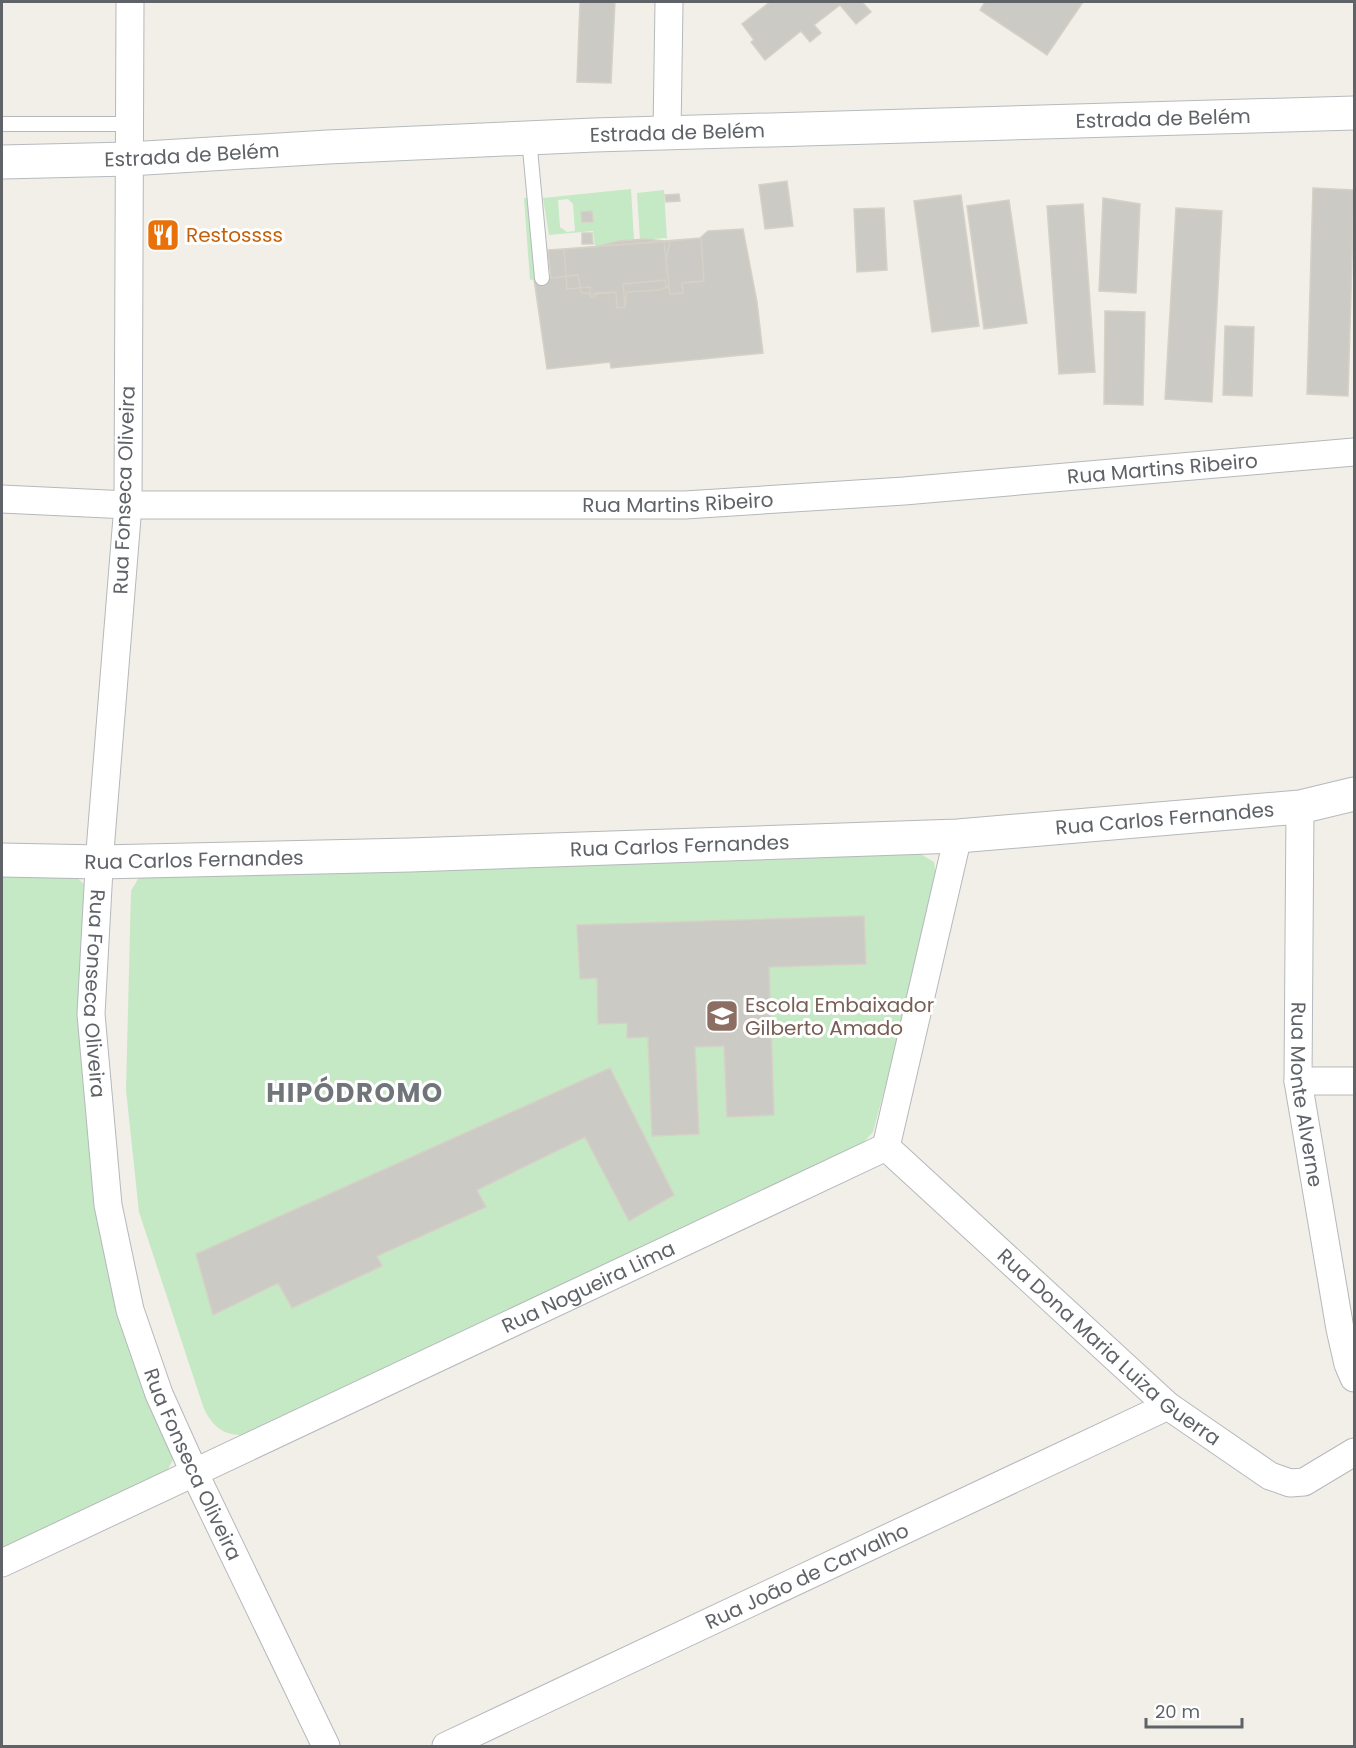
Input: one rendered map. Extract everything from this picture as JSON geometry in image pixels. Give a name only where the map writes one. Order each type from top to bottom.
[{"type":"main road","name":"Estrada de Belém","points":[[2,162],[129,159],[667,133],[1354,113]]},
{"type":"main road","name":"Rua Carlos Fernandes","points":[[2,860],[100,862],[410,855],[958,836],[1300,807],[1346,798],[1354,794]]},
{"type":"street","name":"Rua Fonseca Oliveira","points":[[130,2],[128,505],[100,862],[92,1014],[108,1206],[130,1310],[159,1394],[326,1746]]},
{"type":"street","points":[[667,133],[669,2]]},
{"type":"street","name":"Rua Martins Ribeiro","points":[[2,499],[128,505],[685,505],[904,491],[1354,452]]},
{"type":"street","name":"Rua Monte Alverne","points":[[1300,807],[1298,1081],[1340,1329],[1348,1364],[1354,1378]]},
{"type":"street","points":[[886,1147],[958,836]]},
{"type":"street","points":[[1298,1081],[1354,1081]]},
{"type":"street","name":"Rua Dona Maria Luiza Guerra","points":[[886,1147],[1168,1406],[1270,1476],[1290,1483],[1304,1482],[1354,1452]]},
{"type":"street","name":"Rua Nogueira Lima","points":[[2,1563],[886,1147]]},
{"type":"street","name":"Rua João de Carvalho","points":[[446,1746],[1168,1406]]},
{"type":"lane","points":[[2,124],[129,124]]},
{"type":"lane","points":[[530,138],[542,278]]},
{"type":"green space","points":[[631,189],[634,240],[595,247],[593,231],[549,235],[543,198]],"holes":[[[568,199],[573,204],[575,231],[567,232],[560,227],[558,200]]]},
{"type":"green space","points":[[664,190],[667,240],[666,238],[640,240],[637,193]]},
{"type":"green space","points":[[524,198],[531,198],[541,278],[530,280]]},
{"type":"green space","points":[[919,853],[934,862],[938,890],[873,1132],[862,1144],[256,1435],[231,1434],[214,1424],[204,1409],[139,1212],[126,1090],[131,891],[138,879],[151,871]]},
{"type":"green space","points":[[2,871],[74,875],[86,886],[93,1129],[175,1456],[167,1471],[2,1552]]},
{"type":"building","points":[[580,2],[615,2],[611,83],[577,82]]},
{"type":"building","points":[[770,2],[862,2],[871,12],[856,24],[840,5],[814,25],[821,33],[810,42],[801,31],[765,60],[751,42],[754,40],[742,24]]},
{"type":"building","points":[[985,2],[1083,2],[1047,55],[980,10]]},
{"type":"building","points":[[787,181],[793,226],[765,229],[759,185]]},
{"type":"building","points":[[1313,188],[1354,190],[1348,396],[1307,394]]},
{"type":"building","points":[[679,194],[680,201],[666,202],[665,195]]},
{"type":"building","points":[[961,195],[979,326],[932,332],[914,201]]},
{"type":"building","points":[[1103,198],[1140,204],[1136,293],[1099,291]]},
{"type":"building","points":[[1009,200],[1027,323],[984,329],[967,206]]},
{"type":"building","points":[[1083,204],[1095,372],[1059,374],[1047,206]]},
{"type":"building","points":[[884,208],[887,270],[857,272],[854,209]]},
{"type":"building","points":[[1176,208],[1222,211],[1212,402],[1165,399]]},
{"type":"building","points":[[592,211],[593,222],[582,222],[581,212]]},
{"type":"building","points":[[743,229],[757,302],[763,353],[611,368],[610,362],[547,369],[534,279],[551,278],[548,250],[564,249],[566,276],[578,275],[581,293],[589,293],[589,295],[616,292],[617,308],[625,307],[627,292],[660,290],[669,286],[666,261],[670,241],[700,238],[708,231]]},
{"type":"building","points":[[582,233],[592,233],[593,244],[582,244]]},
{"type":"building","points":[[701,238],[704,281],[682,283],[683,293],[670,294],[665,280],[623,284],[625,307],[617,308],[616,292],[595,293],[595,297],[591,297],[590,287],[567,289],[564,249]]},
{"type":"building","points":[[645,239],[664,241],[669,286],[666,286],[665,280],[623,284],[625,307],[617,308],[616,292],[589,295],[589,293],[581,293],[578,275],[551,278],[548,250],[595,247],[619,241]]},
{"type":"building","points":[[670,241],[666,261],[669,286],[660,290],[627,292],[625,307],[617,308],[616,292],[589,295],[589,293],[581,293],[578,275],[566,276],[564,249]]},
{"type":"building","points":[[1105,311],[1145,312],[1143,405],[1104,404]]},
{"type":"building","points":[[1225,326],[1254,327],[1252,396],[1223,395]]},
{"type":"building","points":[[864,916],[866,964],[769,967],[774,1115],[727,1117],[724,1046],[695,1047],[699,1134],[652,1136],[648,1037],[627,1038],[627,1023],[598,1024],[597,978],[580,979],[577,925]]},
{"type":"building","points":[[610,1068],[674,1195],[629,1221],[585,1137],[477,1190],[486,1207],[377,1256],[382,1266],[292,1308],[278,1283],[213,1315],[196,1254]]},
{"type":"place","name":"Restossss","points":[[163,235]]},
{"type":"place","name":"Escola Embaixador Gilberto Amado","points":[[722,1016]]},
{"type":"district","name":"HIPÓDROMO","points":[[355,1093]]}]
